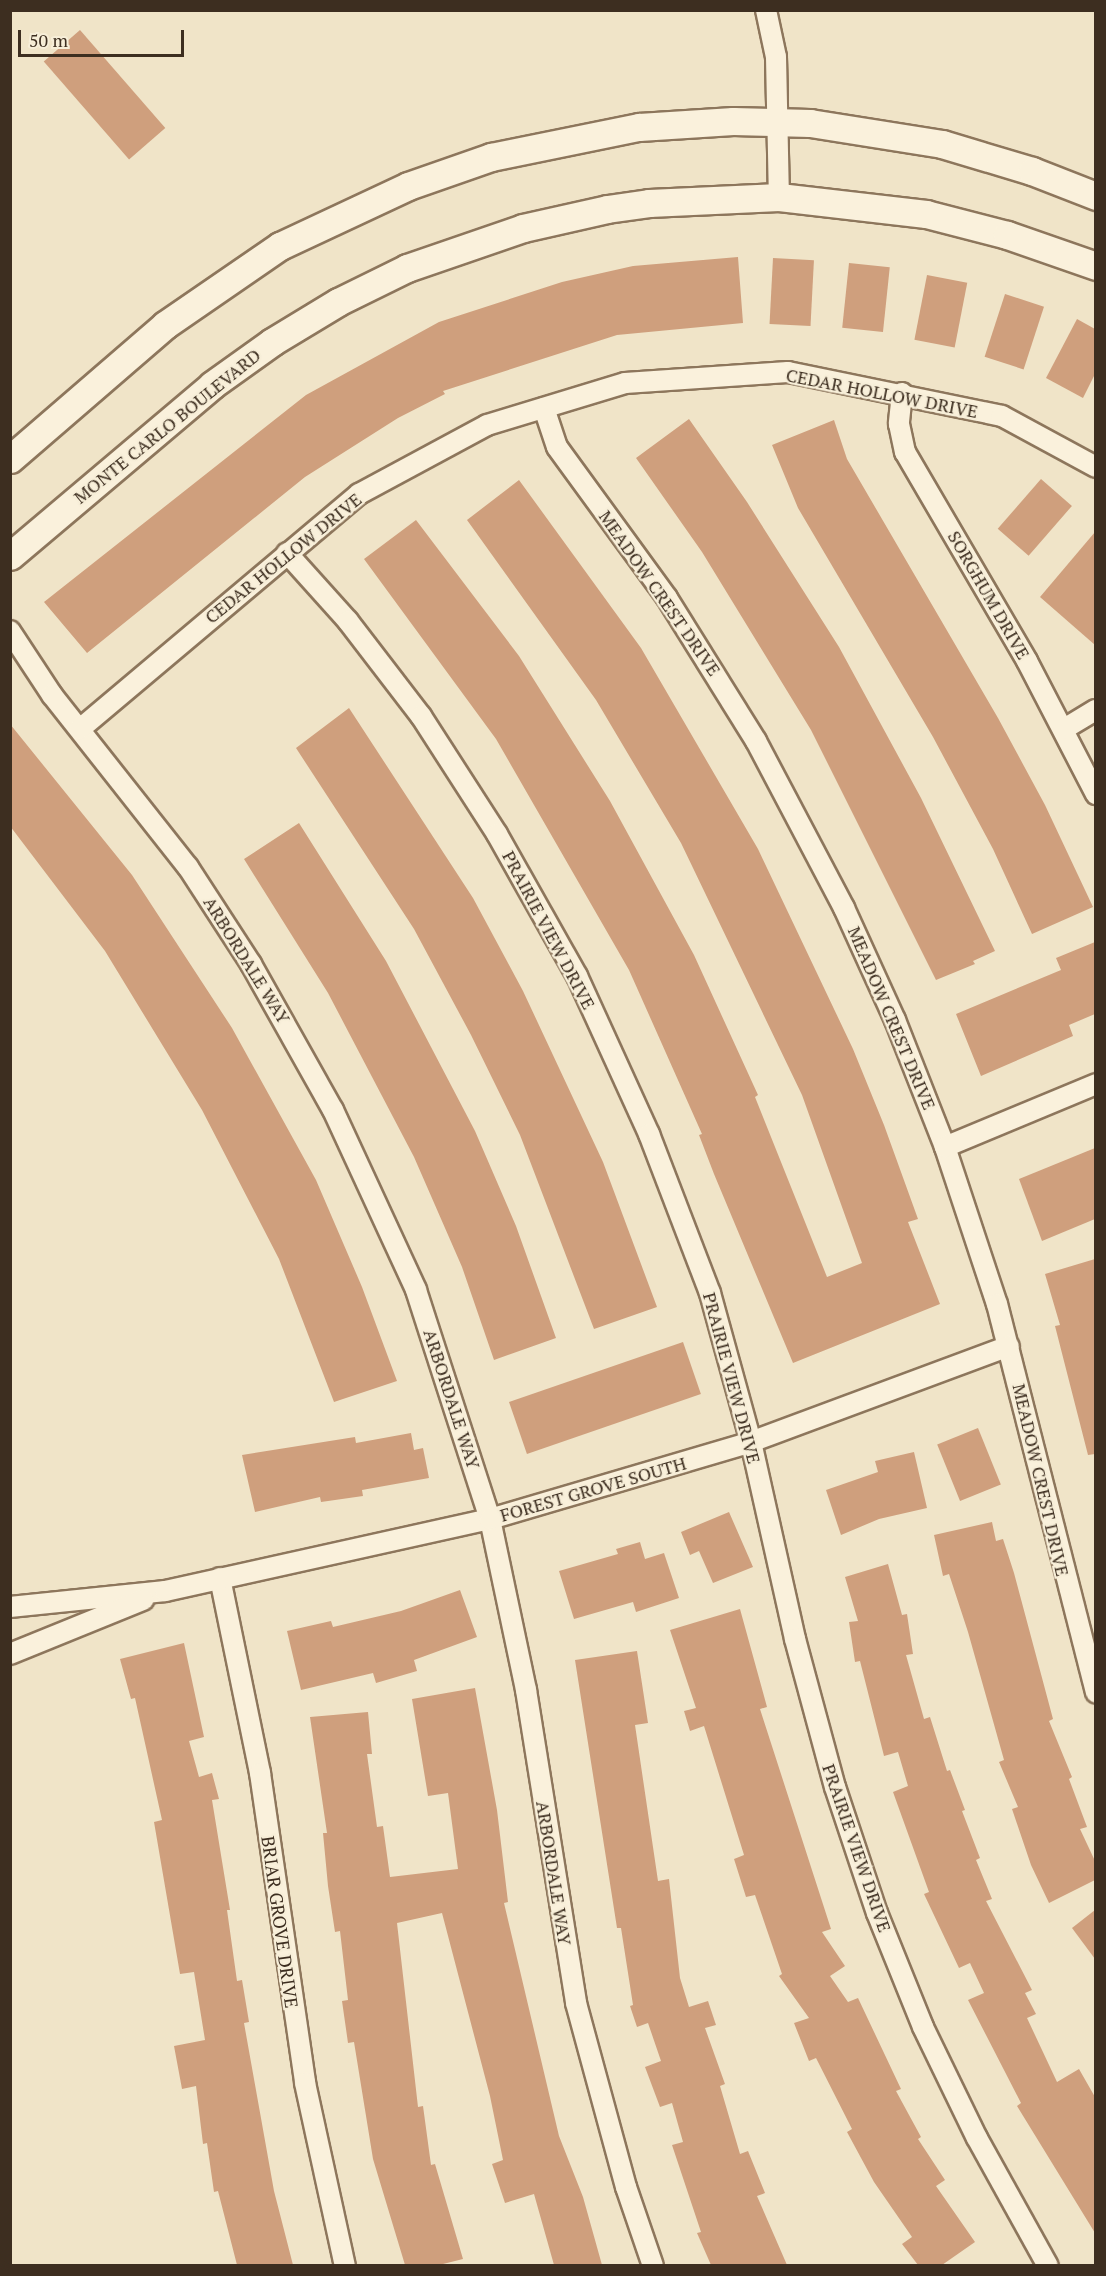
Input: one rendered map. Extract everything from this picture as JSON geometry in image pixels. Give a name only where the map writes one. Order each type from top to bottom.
[{"type":"main road","points":[[10,459],[203,296],[280,246],[365,204],[473,162],[598,134],[698,122],[780,121],[851,127],[942,144],[1023,168],[1095,196]]},
{"type":"main road","name":"MONTE CARLO BOULEVARD","points":[[10,556],[212,385],[272,342],[369,285],[451,250],[565,217],[690,199],[779,197],[885,207],[967,223],[1095,266]]},
{"type":"street","points":[[766,10],[776,57],[780,121],[779,197]]},
{"type":"street","name":"CEDAR HOLLOW DRIVE","points":[[80,729],[286,553],[359,494],[487,425],[625,383],[788,372],[902,393],[1002,416],[1095,467]]},
{"type":"street","name":"SORGHUM DRIVE","points":[[902,393],[898,424],[905,452],[1064,729],[1095,794]]},
{"type":"street","name":"MEADOW CREST DRIVE","points":[[544,408],[557,447],[702,651],[790,802],[872,967],[945,1147],[1009,1346],[1064,1577],[1095,1693]]},
{"type":"street","name":"PRAIRIE VIEW DRIVE","points":[[286,553],[348,621],[421,716],[497,834],[577,976],[650,1134],[706,1283],[751,1442],[823,1742],[877,1913],[923,2027],[976,2138],[1048,2265]]},
{"type":"street","name":"ARBORDALE WAY","points":[[10,631],[42,681],[205,891],[262,981],[333,1110],[416,1290],[490,1519],[526,1690],[576,2003],[623,2176],[653,2265]]},
{"type":"street","points":[[1064,729],[1095,710]]},
{"type":"street","points":[[945,1147],[1095,1083]]},
{"type":"street","name":"FOREST GROVE SOUTH","points":[[10,1607],[165,1591],[490,1519],[751,1442],[1009,1346]]},
{"type":"street","name":"BRIAR GROVE DRIVE","points":[[220,1578],[260,1773],[305,2084],[345,2265]]},
{"type":"street","name":"FOREST GROVE SOUTH","points":[[10,1654],[165,1591]]},
{"type":"building","points":[[80,30],[165,128],[129,160],[44,61]]},
{"type":"building","points":[[738,257],[743,323],[617,335],[443,391],[445,394],[398,418],[305,477],[87,653],[44,602],[306,395],[439,322],[562,282],[633,266]]},
{"type":"building","points":[[773,258],[814,260],[810,326],[770,324]]},
{"type":"building","points":[[849,263],[890,267],[883,332],[842,328]]},
{"type":"building","points":[[927,275],[967,283],[955,348],[914,340]]},
{"type":"building","points":[[1005,294],[1044,307],[1024,369],[985,357]]},
{"type":"building","points":[[1077,319],[1095,329],[1095,374],[1083,398],[1046,378]]},
{"type":"building","points":[[689,419],[747,502],[839,647],[921,798],[995,951],[973,961],[975,964],[936,980],[811,730],[702,552],[636,458]]},
{"type":"building","points":[[834,420],[847,459],[998,718],[1045,805],[1093,907],[1032,934],[993,849],[933,737],[798,508],[772,445]]},
{"type":"building","points":[[1041,479],[1072,506],[1029,556],[998,529]]},
{"type":"building","points":[[519,480],[641,648],[758,849],[853,1049],[884,1125],[918,1219],[908,1222],[940,1304],[793,1363],[714,1174],[699,1135],[702,1134],[629,970],[496,739],[364,559],[416,520],[519,656],[610,801],[694,955],[758,1095],[755,1097],[827,1277],[862,1263],[802,1095],[681,843],[596,700],[467,520]]},
{"type":"building","points":[[1095,532],[1095,645],[1040,597]]},
{"type":"building","points":[[349,708],[473,898],[523,991],[603,1162],[657,1307],[594,1329],[520,1135],[471,1035],[414,929],[296,748]]},
{"type":"building","points":[[10,724],[132,875],[232,1028],[316,1180],[362,1287],[397,1381],[334,1402],[279,1259],[202,1110],[105,951],[10,826]]},
{"type":"building","points":[[299,823],[386,961],[475,1131],[516,1226],[556,1338],[494,1360],[462,1267],[414,1157],[328,993],[244,859]]},
{"type":"building","points":[[1095,942],[1095,1014],[1069,1025],[1073,1036],[981,1076],[956,1014],[1061,970],[1056,958]]},
{"type":"building","points":[[1095,1148],[1095,1219],[1042,1241],[1019,1179]]},
{"type":"building","points":[[1095,1259],[1095,1454],[1088,1455],[1055,1326],[1060,1325],[1045,1274]]},
{"type":"building","points":[[683,1342],[701,1394],[527,1454],[509,1402]]},
{"type":"building","points":[[978,1428],[1001,1485],[960,1501],[937,1444]]},
{"type":"building","points":[[411,1433],[414,1450],[423,1448],[429,1478],[362,1490],[363,1496],[321,1502],[320,1497],[255,1512],[242,1455],[355,1437],[356,1443]]},
{"type":"building","points":[[914,1452],[927,1508],[879,1519],[841,1535],[826,1490],[878,1472],[875,1461]]},
{"type":"building","points":[[729,1512],[753,1567],[713,1583],[699,1551],[690,1555],[681,1532]]},
{"type":"building","points":[[992,1522],[996,1541],[1003,1539],[1014,1573],[1053,1719],[1049,1721],[1072,1777],[1069,1779],[1087,1827],[1080,1829],[1095,1861],[1095,1880],[1049,1903],[1031,1865],[1012,1809],[1018,1807],[999,1762],[1004,1760],[968,1632],[949,1574],[943,1576],[934,1535]]},
{"type":"building","points":[[640,1542],[645,1559],[664,1553],[679,1598],[636,1612],[633,1602],[574,1619],[559,1571],[618,1554],[616,1549]]},
{"type":"building","points":[[888,1564],[902,1615],[907,1614],[913,1654],[906,1655],[924,1719],[930,1717],[947,1771],[950,1770],[965,1810],[962,1811],[980,1858],[976,1860],[992,1899],[986,1901],[1032,1990],[1025,1993],[1036,2014],[1027,2018],[1057,2082],[1079,2069],[1095,2097],[1095,2233],[1017,2106],[1021,2103],[968,2000],[984,1993],[970,1963],[959,1968],[924,1894],[929,1892],[893,1792],[908,1786],[898,1752],[884,1756],[860,1661],[855,1662],[849,1622],[858,1621],[845,1577]]},
{"type":"building","points":[[460,1590],[477,1637],[414,1660],[417,1671],[376,1683],[373,1673],[301,1690],[287,1631],[331,1621],[333,1627],[401,1611]]},
{"type":"building","points":[[740,1609],[767,1707],[760,1709],[831,1929],[822,1932],[845,1966],[830,1976],[848,2002],[858,1998],[901,2089],[896,2091],[921,2137],[918,2139],[945,2180],[936,2186],[975,2242],[942,2265],[918,2265],[902,2244],[912,2237],[874,2182],[847,2132],[852,2129],[816,2058],[809,2061],[794,2023],[809,2018],[779,1976],[782,1974],[755,1895],[746,1897],[734,1859],[744,1855],[704,1726],[690,1731],[684,1711],[696,1708],[670,1630]]},
{"type":"building","points":[[184,1643],[204,1737],[189,1741],[199,1777],[212,1773],[219,1799],[212,1800],[230,1910],[227,1910],[237,1981],[242,1980],[249,2022],[244,2023],[274,2191],[293,2265],[237,2265],[218,2191],[214,2192],[207,2143],[203,2144],[196,2086],[182,2089],[174,2046],[205,2040],[194,1972],[180,1974],[154,1822],[162,1820],[135,1698],[131,1699],[120,1659]]},
{"type":"building","points":[[637,1651],[648,1723],[635,1725],[658,1881],[669,1879],[680,1978],[689,2007],[708,2001],[716,2025],[705,2028],[725,2084],[720,2086],[740,2154],[748,2151],[765,2193],[757,2196],[787,2265],[711,2265],[697,2233],[701,2232],[672,2145],[683,2142],[672,2103],[660,2107],[645,2067],[661,2061],[648,2023],[637,2027],[630,2006],[633,2005],[621,1928],[617,1928],[575,1660]]},
{"type":"building","points":[[475,1688],[497,1810],[508,1902],[504,1903],[559,2136],[583,2197],[602,2265],[554,2265],[534,2194],[505,2203],[492,2164],[503,2160],[490,2096],[442,1913],[397,1923],[418,2107],[423,2106],[431,2165],[435,2164],[463,2259],[439,2265],[405,2265],[373,2159],[354,2042],[348,2043],[342,2001],[348,2000],[340,1931],[335,1932],[328,1886],[323,1833],[327,1833],[310,1717],[368,1712],[372,1754],[367,1754],[377,1827],[383,1826],[390,1877],[458,1869],[448,1793],[428,1796],[412,1699]]},
{"type":"building","points":[[1095,1910],[1095,1959],[1072,1928]]}]
